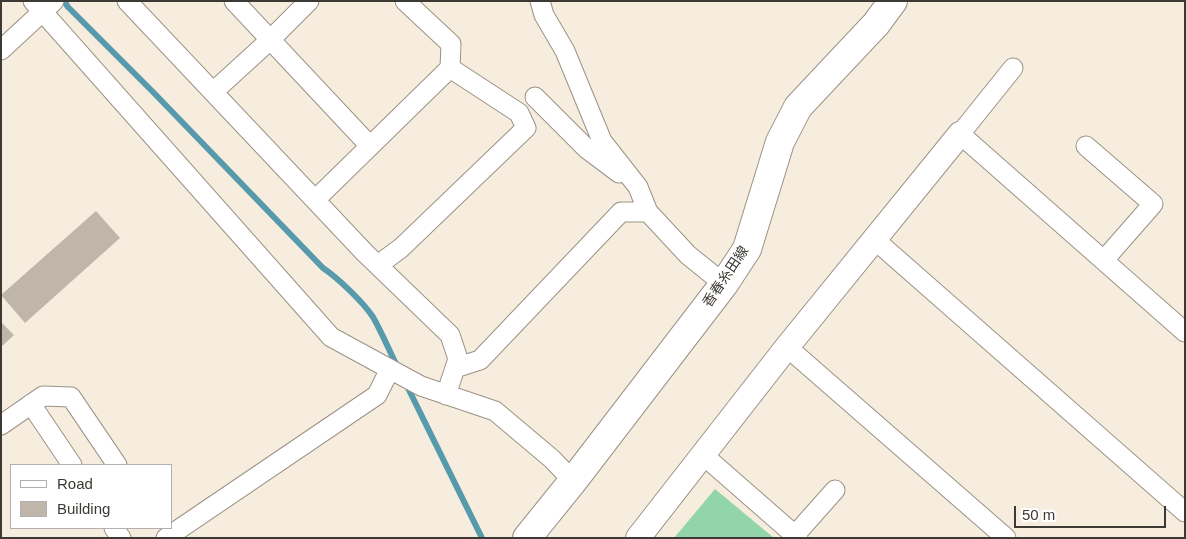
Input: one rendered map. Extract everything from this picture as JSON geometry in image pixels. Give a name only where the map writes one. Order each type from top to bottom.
[{"type":"main road","name":"香春糸田線","points":[[527,538],[724,284],[747,250],[780,142],[798,107],[876,24],[893,1]]},
{"type":"street","points":[[127,1],[315,200],[450,335],[458,359],[446,395]]},
{"type":"street","points":[[234,1],[370,146]]},
{"type":"street","points":[[213,92],[309,1]]},
{"type":"street","points":[[315,200],[450,68],[451,44],[405,1]]},
{"type":"street","points":[[540,1],[544,15],[565,51],[602,141],[638,187],[648,212],[688,255],[724,284]]},
{"type":"street","points":[[1,50],[43,5],[330,337],[421,386],[495,412],[552,459],[573,481]]},
{"type":"street","points":[[378,265],[401,248],[526,128],[518,113],[450,68]]},
{"type":"street","points":[[638,538],[787,347],[1013,68]]},
{"type":"street","points":[[535,97],[587,149],[638,187]]},
{"type":"street","points":[[960,134],[1185,332]]},
{"type":"street","points":[[1086,146],[1153,204],[1104,260]]},
{"type":"street","points":[[455,368],[480,360],[621,212],[648,212]]},
{"type":"street","points":[[874,239],[1185,512]]},
{"type":"street","points":[[787,347],[1006,538]]},
{"type":"street","points":[[166,538],[377,395],[390,369]]},
{"type":"street","points":[[1,425],[43,396],[71,397],[116,464]]},
{"type":"street","points":[[31,404],[71,464]]},
{"type":"street","points":[[702,454],[796,536],[835,490]]},
{"type":"green space","points":[[715,489],[774,538],[674,538]]},
{"type":"building","points":[[96,211],[120,238],[25,323],[1,295]]},
{"type":"building","points":[[1,322],[14,335],[1,347]]},
{"type":"waterway","points":[[64,1],[323,268],[363,304],[373,317],[397,366]]},
{"type":"waterway","points":[[406,384],[482,538]]}]
